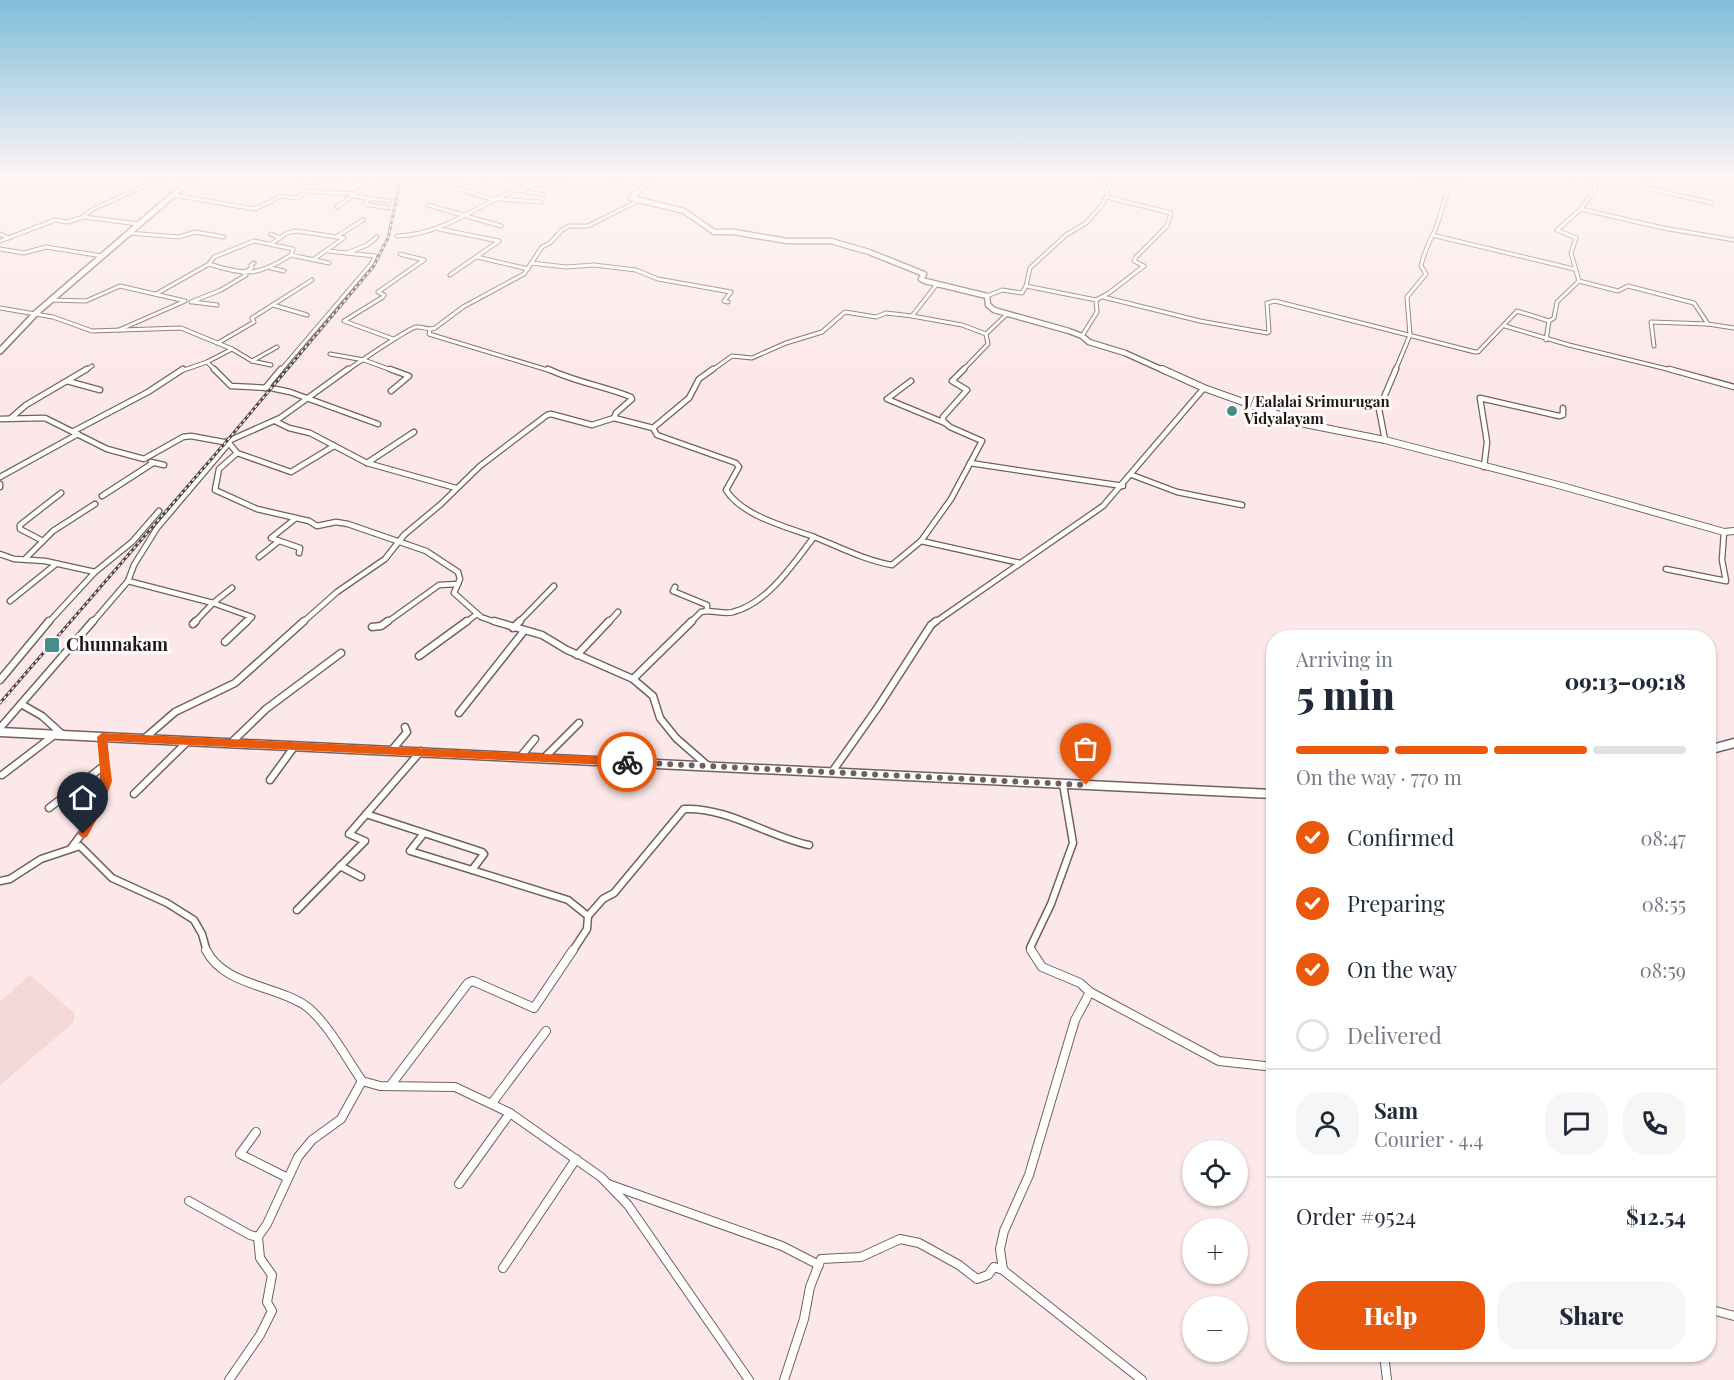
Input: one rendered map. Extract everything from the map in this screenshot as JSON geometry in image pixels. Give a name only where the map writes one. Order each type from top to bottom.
[{"type":"main road","points":[[0,351],[51,300],[119,241]]},
{"type":"street","points":[[154,295],[209,264],[214,257],[251,241]]},
{"type":"street","points":[[209,264],[244,275],[264,273],[291,255],[293,249],[260,241]]},
{"type":"street","points":[[271,244],[275,241]]},
{"type":"street","points":[[314,260],[341,241]]},
{"type":"street","points":[[346,254],[372,241]]},
{"type":"street","points":[[450,275],[497,241]]},
{"type":"street","points":[[0,730],[128,581],[131,566],[152,534],[228,443],[275,421],[337,376],[410,329],[417,327],[430,330],[463,307],[520,277],[542,247],[549,241]]},
{"type":"street","points":[[833,241],[921,271],[924,274],[921,279],[987,296],[1002,290],[1022,293],[1030,268],[1060,241]]},
{"type":"street","points":[[1026,286],[1096,300],[1144,266],[1134,261],[1152,241]]},
{"type":"street","points":[[1385,440],[1379,409],[1410,335],[1407,297],[1426,274],[1421,266],[1428,241]]},
{"type":"street","points":[[1458,241],[1574,270]]},
{"type":"street","points":[[1575,241],[1570,253],[1579,281]]},
{"type":"street","points":[[0,249],[24,253],[46,247],[102,256]]},
{"type":"street","points":[[266,388],[372,263],[375,256],[328,251]]},
{"type":"street","points":[[393,339],[344,321],[383,297],[384,295],[378,292],[424,261],[400,254]]},
{"type":"street","points":[[291,255],[329,264]]},
{"type":"street","points":[[477,257],[528,268]]},
{"type":"street","points":[[191,302],[221,290],[244,275],[254,263]]},
{"type":"street","points":[[531,264],[566,267],[594,265],[636,270],[658,279],[731,291],[724,298],[724,301],[728,302]]},
{"type":"street","points":[[271,268],[284,271]]},
{"type":"street","points":[[218,343],[254,322],[252,318],[312,280]]},
{"type":"street","points":[[1546,340],[1549,321],[1554,318],[1557,302],[1579,281]]},
{"type":"street","points":[[1579,281],[1618,291],[1628,286],[1694,303],[1708,324]]},
{"type":"street","points":[[912,316],[937,284]]},
{"type":"street","points":[[51,300],[86,301],[120,286],[185,302],[217,305]]},
{"type":"street","points":[[987,296],[990,308],[1082,336],[1089,342],[1125,353],[1204,388],[1305,424],[1385,440],[1562,486],[1724,532],[1734,531]]},
{"type":"street","points":[[1103,297],[1200,321],[1267,333],[1269,332],[1268,303],[1275,301],[1386,332],[1410,335],[1478,352],[1517,311],[1549,321]]},
{"type":"street","points":[[1082,336],[1096,312],[1096,300]]},
{"type":"street","points":[[118,330],[185,302]]},
{"type":"street","points":[[273,305],[308,315]]},
{"type":"street","points":[[0,308],[70,322],[92,331],[181,327],[211,342],[232,349],[252,361],[271,365]]},
{"type":"street","points":[[653,428],[689,398],[699,378],[732,356],[752,358],[786,343],[822,332],[845,312],[876,317],[886,313],[912,316],[962,325],[986,334]]},
{"type":"street","points":[[986,334],[1007,314]]},
{"type":"street","points":[[1654,345],[1651,322],[1708,324],[1734,328]]},
{"type":"street","points":[[1505,326],[1546,340],[1676,371],[1709,384],[1734,387]]},
{"type":"street","points":[[430,330],[429,334],[433,337],[458,341],[485,352],[542,366],[568,380],[614,390],[631,397],[632,399],[616,412],[614,418]]},
{"type":"street","points":[[945,423],[944,417],[967,390],[952,381],[986,347],[988,344],[986,334]]},
{"type":"street","points":[[252,361],[277,347]]},
{"type":"street","points":[[0,477],[148,392],[185,368],[207,362],[232,349]]},
{"type":"street","points":[[330,354],[364,360],[409,376],[391,391]]},
{"type":"street","points":[[207,362],[231,387],[266,388],[309,398],[378,424]]},
{"type":"street","points":[[11,418],[26,405],[92,366]]},
{"type":"street","points":[[67,381],[100,390]]},
{"type":"street","points":[[144,739],[175,712],[235,683],[337,592],[384,559],[480,466],[551,414],[592,425],[614,418],[653,428],[657,435],[736,463],[739,467],[726,490],[731,498],[772,523],[886,565],[897,563],[921,541],[951,498],[982,441],[887,399],[911,381]]},
{"type":"street","points":[[832,772],[878,707],[931,625],[1104,506],[1204,388]]},
{"type":"street","points":[[1484,467],[1487,442],[1480,398],[1559,416],[1563,415],[1563,408]]},
{"type":"street","points":[[0,419],[50,420],[111,452],[164,465]]},
{"type":"street","points":[[275,421],[289,428],[310,433],[367,463],[456,488]]},
{"type":"street","points":[[367,463],[414,432]]},
{"type":"street","points":[[144,459],[187,436],[228,443],[237,453],[291,472],[334,446]]},
{"type":"street","points":[[237,453],[219,469],[215,490],[257,509],[296,518],[317,526],[336,522],[348,524],[426,551],[458,572],[458,584],[454,593],[477,614],[513,628],[543,635],[578,655],[633,679],[653,696],[660,718],[676,738],[708,766]]},
{"type":"street","points":[[102,496],[153,463]]},
{"type":"street","points":[[970,463],[1123,486]]},
{"type":"street","points":[[1132,475],[1177,492],[1242,506]]},
{"type":"street","points":[[43,541],[20,529],[20,525],[61,494]]},
{"type":"street","points":[[26,558],[52,531],[95,504]]},
{"type":"street","points":[[0,680],[43,628],[95,572],[132,542],[159,512]]},
{"type":"street","points":[[296,518],[271,538],[300,548],[299,553]]},
{"type":"street","points":[[1666,569],[1726,581],[1722,560],[1724,532]]},
{"type":"street","points":[[633,679],[701,612],[706,610],[733,612],[760,596],[785,574],[814,537]]},
{"type":"street","points":[[259,556],[279,541]]},
{"type":"street","points":[[921,541],[1020,563]]},
{"type":"street","points":[[0,554],[14,559],[26,558],[95,572]]},
{"type":"street","points":[[10,601],[56,564]]},
{"type":"street","points":[[128,581],[185,594],[252,617],[225,642]]},
{"type":"street","points":[[372,627],[381,626],[440,585],[458,584]]},
{"type":"street","points":[[513,628],[554,586]]},
{"type":"street","points":[[675,587],[673,591],[707,605],[706,610]]},
{"type":"street","points":[[193,624],[213,603],[232,588]]},
{"type":"street","points":[[578,655],[618,612]]},
{"type":"street","points":[[419,656],[477,614]]},
{"type":"street","points":[[459,713],[524,631]]},
{"type":"street","points":[[232,742],[266,709],[341,653]]},
{"type":"street","points":[[21,704],[42,716],[59,735]]},
{"type":"street","points":[[544,758],[579,723]]},
{"type":"street","points":[[392,750],[407,732],[405,727]]},
{"type":"street","points":[[0,730],[59,735],[1266,794]]},
{"type":"street","points":[[2,775],[59,735]]},
{"type":"street","points":[[70,849],[83,834],[97,809],[106,781],[102,737]]},
{"type":"street","points":[[521,756],[536,739]]},
{"type":"street","points":[[134,794],[188,741]]},
{"type":"street","points":[[1716,748],[1734,743]]},
{"type":"street","points":[[270,780],[295,745]]},
{"type":"street","points":[[297,910],[365,841],[349,834],[421,752]]},
{"type":"street","points":[[49,808],[105,765]]},
{"type":"street","points":[[1063,784],[1072,843],[1051,904],[1030,948],[1042,967],[1080,983],[1090,992],[1219,1061],[1266,1066]]},
{"type":"street","points":[[390,1086],[468,983],[473,981],[534,1008],[583,937],[587,929],[588,916],[596,905],[615,893],[684,808],[692,807],[727,817],[793,844],[809,845]]},
{"type":"street","points":[[366,814],[482,852],[484,854],[472,870]]},
{"type":"street","points":[[424,833],[410,851],[568,900],[588,916]]},
{"type":"street","points":[[0,881],[10,879],[41,859],[80,846],[112,878],[167,903],[194,920],[202,934],[207,953],[229,974],[307,1007],[362,1081],[380,1086],[455,1087],[510,1113],[576,1159],[608,1184],[628,1205],[749,1380]]},
{"type":"street","points":[[340,866],[361,877]]},
{"type":"street","points":[[1003,1270],[1000,1249],[1004,1231],[1029,1174],[1076,1020],[1090,992]]},
{"type":"street","points":[[492,1103],[546,1031]]},
{"type":"street","points":[[229,1380],[260,1335],[272,1311],[267,1302],[272,1275],[264,1268],[261,1261],[258,1237],[267,1224],[298,1157],[312,1140],[341,1119],[362,1081]]},
{"type":"street","points":[[459,1184],[510,1113]]},
{"type":"street","points":[[256,1132],[240,1154],[288,1178]]},
{"type":"street","points":[[503,1268],[576,1159]]},
{"type":"street","points":[[608,1184],[782,1246],[819,1265]]},
{"type":"street","points":[[189,1201],[250,1235],[258,1237]]},
{"type":"street","points":[[784,1380],[821,1259],[861,1257],[900,1239],[919,1243],[959,1265],[977,1279],[988,1275],[994,1267],[1003,1270],[1142,1380]]},
{"type":"street","points":[[1716,1311],[1734,1316]]},
{"type":"street","points":[[1385,1362],[1388,1380]]},
{"type":"shaded area","points":[[30,975],[75,1014],[73,1023],[0,1085],[0,1002]]},
{"type":"railway","points":[[0,703],[226,442],[373,267],[386,241]]},
{"type":"way so far","points":[[627,762],[1086,785]]},
{"type":"place","name":"J/Ealalai Srimurugan Vidyalayam","points":[[1232,411]]},
{"type":"place","name":"Chunnakam","points":[[52,645]]},
{"type":"route","points":[[83,834],[97,809],[106,781],[102,737],[627,762]]}]
